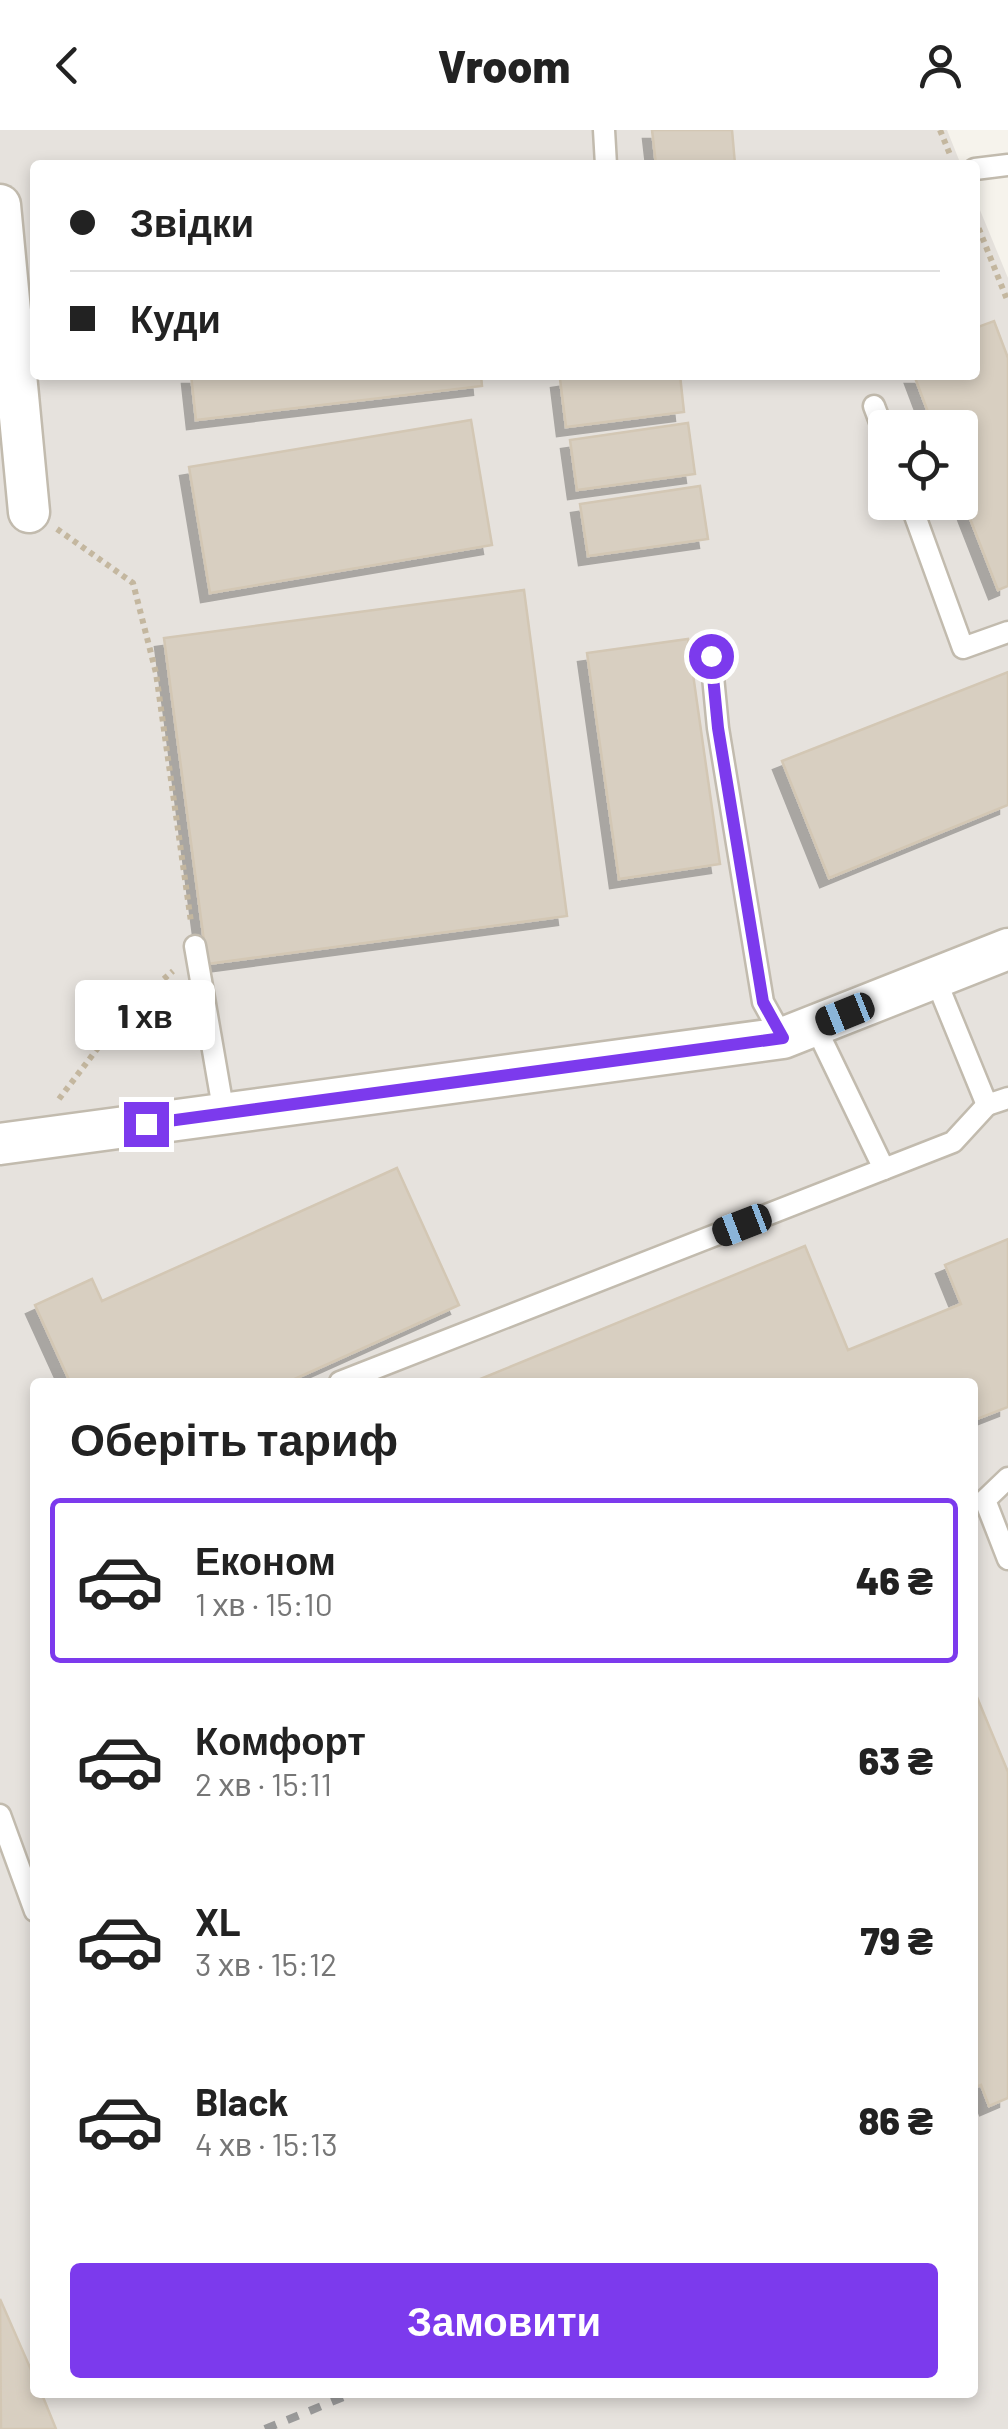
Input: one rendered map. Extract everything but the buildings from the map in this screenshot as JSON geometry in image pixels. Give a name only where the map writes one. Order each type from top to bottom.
[{"type":"street","points":[[0,205],[29,512]]},
{"type":"street","points":[[14,1142],[799,1032],[1008,949]]},
{"type":"lane","points":[[604,130],[606,160]]},
{"type":"lane","points":[[980,168],[1008,165]]},
{"type":"lane","points":[[874,406],[875,410]]},
{"type":"lane","points":[[917,520],[963,648],[1008,632]]},
{"type":"lane","points":[[711,656],[718,728],[763,1002],[799,1032],[884,1169]]},
{"type":"lane","points":[[195,946],[224,1114]]},
{"type":"lane","points":[[935,978],[988,1106]]},
{"type":"lane","points":[[350,1378],[953,1142],[988,1106],[1008,1098]]},
{"type":"lane","points":[[1008,1478],[985,1500],[1008,1558]]},
{"type":"lane","points":[[0,1815],[30,1884]]},
{"type":"path","points":[[940,130],[952,160]]},
{"type":"path","points":[[980,232],[1008,302]]},
{"type":"path","points":[[14,1142],[123,1015],[168,977],[195,946],[156,673],[133,583],[77,541]]},
{"type":"shaded area","points":[[0,130],[947,130],[959,160],[30,160],[30,380],[980,380],[980,210],[1008,278],[1008,2429],[0,2429]]},
{"type":"railway","points":[[265,2429],[341,2398]]},
{"type":"route","points":[[146,1124],[783,1038],[763,1002],[718,728],[711,656]]}]
